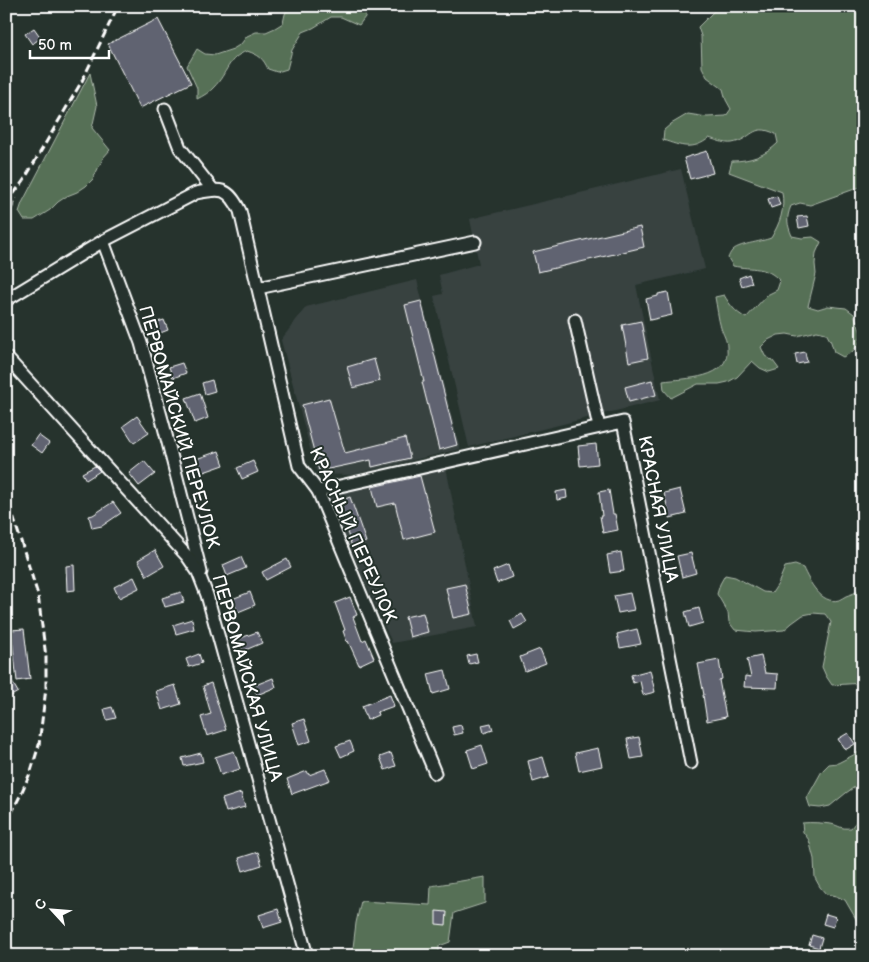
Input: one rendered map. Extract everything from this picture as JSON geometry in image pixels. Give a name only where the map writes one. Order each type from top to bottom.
[{"type":"street","name":"КРАСНЫЙ ПЕРЕУЛОК","points":[[164,109],[180,148],[219,191],[230,194],[240,211],[299,466],[318,491],[435,773]]},
{"type":"street","points":[[7,302],[104,241],[196,193],[219,191]]},
{"type":"street","name":"ПЕРВОМАЙСКИЙ ПЕРЕУЛОК","points":[[104,241],[140,343],[164,427],[207,595]]},
{"type":"street","points":[[258,288],[475,242]]},
{"type":"street","points":[[575,320],[599,427]]},
{"type":"street","name":"ПЕРВОМАЙСКАЯ УЛИЦА","points":[[6,357],[187,556],[198,572],[207,595],[307,956]]},
{"type":"street","name":"КРАСНАЯ УЛИЦА","points":[[318,491],[623,422],[691,763]]},
{"type":"shaded area","points":[[681,169],[705,269],[636,285],[660,400],[469,447],[434,296],[443,294],[439,275],[479,264],[470,219]]},
{"type":"shaded area","points":[[417,280],[460,449],[351,475],[317,474],[281,340],[306,307]]},
{"type":"shaded area","points":[[446,467],[477,627],[392,643],[326,493]]},
{"type":"shaded area","points":[[297,945],[300,956],[267,956]]},
{"type":"green space","points":[[289,6],[366,7],[365,17],[359,25],[341,17],[331,17],[303,32],[292,50],[287,69],[277,72],[268,69],[260,57],[255,54],[247,51],[240,54],[231,62],[219,82],[206,94],[197,99],[197,88],[187,66],[197,49],[205,54],[215,55],[233,49],[241,44],[247,36],[256,32],[266,32],[283,23]]},
{"type":"green space","points":[[719,6],[863,6],[863,186],[810,205],[800,203],[791,206],[788,214],[789,228],[792,236],[802,238],[813,237],[821,242],[816,253],[816,274],[808,306],[818,309],[828,306],[846,308],[854,314],[861,333],[859,343],[852,352],[843,357],[834,352],[826,333],[817,331],[797,336],[778,335],[768,340],[761,347],[765,356],[773,361],[779,369],[769,372],[760,368],[752,361],[737,377],[728,382],[698,384],[671,398],[664,390],[663,381],[705,375],[722,366],[726,358],[727,344],[720,324],[715,297],[724,295],[733,308],[746,318],[767,295],[777,290],[780,281],[764,270],[733,266],[728,258],[732,251],[739,247],[771,238],[779,222],[783,205],[782,192],[729,172],[732,161],[757,157],[773,148],[778,143],[776,134],[762,130],[732,143],[709,138],[698,145],[692,146],[663,140],[664,130],[688,114],[707,117],[726,116],[731,109],[723,89],[707,77],[702,67],[701,36],[698,27]]},
{"type":"green space","points":[[90,73],[97,106],[92,128],[110,150],[103,158],[93,179],[86,186],[67,196],[34,220],[24,220],[19,212],[22,203]]},
{"type":"green space","points":[[795,565],[803,568],[816,591],[821,596],[833,601],[857,591],[863,586],[863,683],[832,685],[826,676],[822,667],[831,622],[825,614],[813,613],[803,615],[784,630],[756,632],[735,630],[729,622],[728,613],[717,594],[725,575],[735,577],[763,592],[772,593],[785,567]]},
{"type":"green space","points":[[863,750],[863,781],[830,806],[810,807],[807,798],[822,771],[829,764],[838,763]]},
{"type":"green space","points":[[863,813],[863,925],[859,924],[845,900],[826,894],[820,887],[815,878],[814,859],[809,840],[803,832],[802,823],[828,824],[842,828],[851,828]]},
{"type":"green space","points":[[485,877],[485,903],[454,913],[450,942],[439,946],[439,956],[352,956],[361,901],[430,905],[431,886]]},
{"type":"building","points":[[158,19],[191,83],[140,108],[108,44]]},
{"type":"building","points":[[34,28],[41,38],[32,44],[25,34]]},
{"type":"building","points":[[707,151],[713,173],[690,179],[684,158]]},
{"type":"building","points":[[777,196],[780,205],[771,208],[768,199]]},
{"type":"building","points":[[807,216],[809,226],[799,228],[797,217]]},
{"type":"building","points":[[640,227],[644,247],[538,272],[533,252]]},
{"type":"building","points":[[749,274],[752,283],[742,286],[739,278]]},
{"type":"building","points":[[668,292],[672,315],[650,320],[646,299]]},
{"type":"building","points":[[421,301],[457,445],[439,450],[405,305]]},
{"type":"building","points":[[164,320],[168,330],[155,335],[151,324]]},
{"type":"building","points":[[641,321],[648,358],[629,362],[622,325]]},
{"type":"building","points":[[805,352],[807,362],[797,364],[795,354]]},
{"type":"building","points":[[374,359],[380,381],[353,388],[347,367]]},
{"type":"building","points":[[182,363],[186,373],[173,378],[169,367]]},
{"type":"building","points":[[212,380],[215,391],[205,394],[202,383]]},
{"type":"building","points":[[652,380],[656,395],[629,402],[625,387]]},
{"type":"building","points":[[200,393],[208,418],[195,423],[186,398]]},
{"type":"building","points":[[329,398],[345,453],[405,438],[410,458],[372,467],[371,460],[319,471],[302,405]]},
{"type":"building","points":[[137,416],[149,433],[134,443],[123,426]]},
{"type":"building","points":[[38,435],[49,443],[42,453],[31,445]]},
{"type":"building","points":[[596,444],[598,464],[580,466],[578,446]]},
{"type":"building","points":[[219,451],[224,465],[201,473],[196,459]]},
{"type":"building","points":[[144,461],[155,474],[139,486],[129,473]]},
{"type":"building","points":[[253,461],[258,472],[242,479],[237,468]]},
{"type":"building","points":[[95,466],[100,471],[86,480],[82,473]]},
{"type":"building","points":[[420,476],[435,532],[404,540],[395,503],[377,507],[372,487]]},
{"type":"building","points":[[680,489],[686,514],[670,518],[664,493]]},
{"type":"building","points":[[566,490],[567,498],[557,500],[556,492]]},
{"type":"building","points":[[609,490],[618,530],[603,533],[599,492]]},
{"type":"building","points":[[350,497],[366,542],[352,547],[337,502]]},
{"type":"building","points":[[113,502],[121,513],[102,526],[92,528],[89,516]]},
{"type":"building","points":[[155,550],[164,566],[147,576],[138,560]]},
{"type":"building","points":[[621,552],[624,571],[610,573],[607,555]]},
{"type":"building","points":[[691,553],[696,573],[682,577],[677,556]]},
{"type":"building","points":[[241,557],[246,568],[227,576],[223,565]]},
{"type":"building","points":[[287,559],[291,567],[266,580],[262,572]]},
{"type":"building","points":[[74,565],[75,590],[67,591],[66,566]]},
{"type":"building","points":[[508,565],[512,577],[497,583],[493,571]]},
{"type":"building","points":[[134,577],[139,588],[119,598],[114,587]]},
{"type":"building","points":[[465,584],[472,614],[453,618],[446,588]]},
{"type":"building","points":[[181,592],[184,602],[165,607],[162,598]]},
{"type":"building","points":[[250,592],[255,605],[238,612],[232,599]]},
{"type":"building","points":[[630,593],[634,610],[618,613],[614,596]]},
{"type":"building","points":[[350,597],[357,615],[353,617],[362,641],[366,639],[374,658],[359,665],[347,642],[343,631],[345,630],[335,603]]},
{"type":"building","points":[[699,608],[703,623],[689,627],[685,612]]},
{"type":"building","points":[[423,613],[428,632],[410,637],[405,617]]},
{"type":"building","points":[[522,614],[527,622],[514,629],[510,621]]},
{"type":"building","points":[[192,619],[194,629],[176,634],[173,625]]},
{"type":"building","points":[[24,629],[30,679],[17,681],[11,630]]},
{"type":"building","points":[[637,629],[641,644],[620,648],[617,634]]},
{"type":"building","points":[[257,632],[262,643],[243,651],[238,639]]},
{"type":"building","points":[[540,649],[546,663],[525,671],[520,657]]},
{"type":"building","points":[[199,654],[202,663],[189,667],[186,659]]},
{"type":"building","points":[[476,654],[478,662],[469,664],[467,656]]},
{"type":"building","points":[[761,656],[765,673],[778,674],[777,688],[744,687],[745,676],[751,677],[747,659]]},
{"type":"building","points":[[719,660],[722,679],[719,680],[726,717],[707,721],[698,664]]},
{"type":"building","points":[[445,670],[450,689],[433,694],[428,674]]},
{"type":"building","points":[[650,670],[655,692],[643,695],[640,681],[633,683],[631,675]]},
{"type":"building","points":[[6,672],[18,692],[6,699]]},
{"type":"building","points":[[273,678],[276,687],[257,695],[253,686]]},
{"type":"building","points":[[211,683],[226,730],[207,736],[201,717],[211,714],[203,686]]},
{"type":"building","points":[[175,685],[181,704],[162,710],[156,691]]},
{"type":"building","points":[[390,695],[394,706],[377,712],[378,715],[367,720],[362,706]]},
{"type":"building","points":[[112,707],[116,718],[107,720],[104,709]]},
{"type":"building","points":[[304,719],[311,741],[299,745],[292,723]]},
{"type":"building","points":[[491,723],[493,730],[484,733],[482,725]]},
{"type":"building","points":[[461,725],[463,733],[454,735],[452,727]]},
{"type":"building","points":[[848,733],[855,744],[845,750],[838,739]]},
{"type":"building","points":[[639,737],[643,757],[631,759],[627,739]]},
{"type":"building","points":[[350,741],[354,751],[341,757],[336,746]]},
{"type":"building","points":[[482,745],[488,764],[473,769],[467,750]]},
{"type":"building","points":[[598,748],[602,766],[579,771],[575,753]]},
{"type":"building","points":[[234,751],[240,769],[221,775],[215,757]]},
{"type":"building","points":[[201,753],[203,762],[184,766],[182,758]]},
{"type":"building","points":[[391,753],[396,766],[385,770],[380,757]]},
{"type":"building","points":[[543,757],[549,777],[533,782],[528,761]]},
{"type":"building","points":[[325,769],[330,780],[292,794],[287,779],[307,771],[309,775]]},
{"type":"building","points":[[241,793],[245,807],[226,812],[222,799]]},
{"type":"building","points":[[258,852],[262,865],[243,871],[239,858]]},
{"type":"building","points":[[278,909],[282,922],[263,928],[259,915]]},
{"type":"building","points":[[436,911],[447,912],[446,925],[436,924]]},
{"type":"building","points":[[826,914],[836,917],[833,927],[823,924]]},
{"type":"building","points":[[812,935],[822,938],[819,948],[809,945]]},
{"type":"railway","points":[[6,204],[24,180],[82,81],[118,6]]},
{"type":"railway","points":[[6,220],[16,198]]},
{"type":"railway","points":[[6,494],[38,595],[46,657],[46,688],[39,745],[31,771],[6,824]]}]
